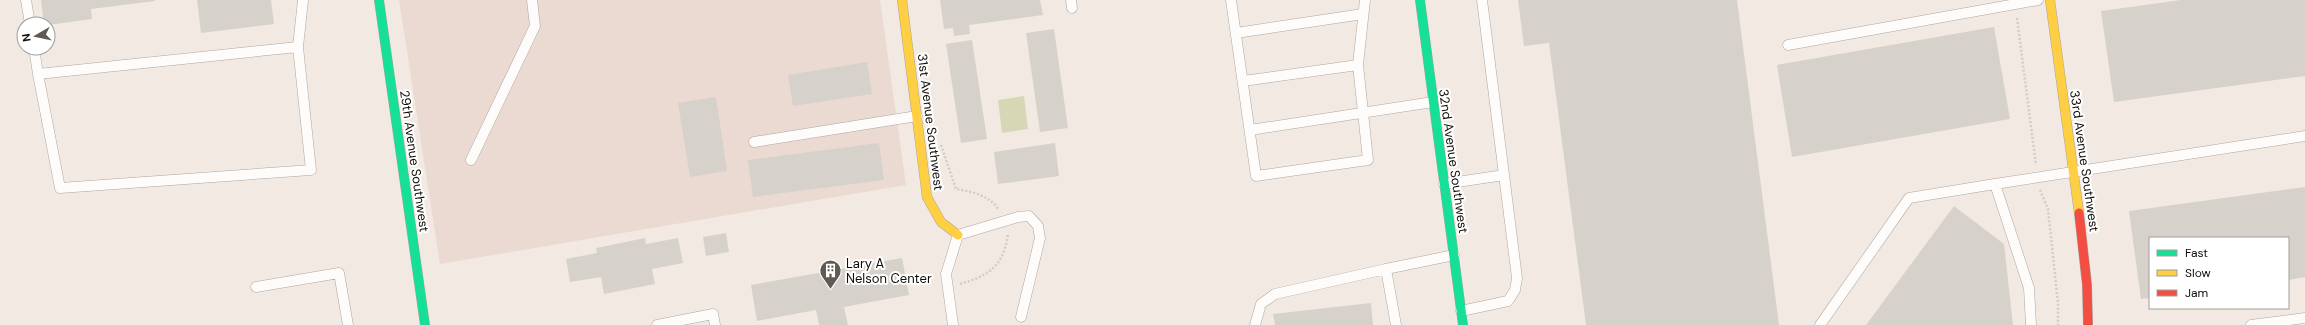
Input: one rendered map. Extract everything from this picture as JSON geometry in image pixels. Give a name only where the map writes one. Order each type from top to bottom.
[{"type":"street","name":"29th Avenue Southwest","points":[[379,0],[425,325]]},
{"type":"street","name":"31st Avenue Southwest","points":[[902,0],[927,197],[941,222],[958,235]]},
{"type":"street","name":"32nd Avenue Southwest","points":[[1420,0],[1463,324]]},
{"type":"street","name":"33rd Avenue Southwest","points":[[2050,0],[2074,173],[2087,285],[2088,325]]},
{"type":"lane","points":[[26,0],[29,16]]},
{"type":"lane","points":[[35,56],[60,188],[311,170],[298,47],[303,0]]},
{"type":"lane","points":[[471,160],[535,26],[532,0]]},
{"type":"lane","points":[[1232,0],[1256,176],[1368,160],[1358,65],[1365,0]]},
{"type":"lane","points":[[1461,311],[1508,301],[1515,290],[1517,278],[1482,0]]},
{"type":"lane","points":[[1788,45],[2038,0]]},
{"type":"lane","points":[[1236,33],[1363,14]]},
{"type":"lane","points":[[38,74],[298,47]]},
{"type":"lane","points":[[1243,81],[1358,65]]},
{"type":"lane","points":[[1250,130],[1433,102]]},
{"type":"lane","points":[[754,142],[917,116]]},
{"type":"lane","points":[[1820,325],[1909,198],[2305,136]]},
{"type":"lane","points":[[1444,184],[1504,175]]},
{"type":"lane","points":[[1995,184],[2029,288],[2031,325]]},
{"type":"lane","points":[[953,325],[946,274],[958,235],[1004,221],[1029,216],[1038,226],[1040,238],[1021,318]]},
{"type":"lane","points":[[1255,325],[1261,304],[1275,294],[1454,254]]},
{"type":"lane","points":[[1386,269],[1396,325]]},
{"type":"lane","points":[[256,287],[339,273],[348,325]]},
{"type":"lane","points":[[657,325],[713,314],[715,325]]},
{"type":"lane","points":[[2251,325],[2305,318]]},
{"type":"lane","points":[[1452,325],[1463,324]]},
{"type":"path","points":[[941,139],[956,190],[966,190],[984,196],[996,206],[1004,221],[1008,235],[1004,251],[995,266],[982,278],[960,284]]},
{"type":"shaded area","points":[[399,0],[880,0],[906,185],[440,264]]},
{"type":"green space","points":[[1024,96],[1028,129],[1002,133],[998,100]]},
{"type":"building","points":[[41,0],[155,0],[91,9],[92,19],[56,24],[56,16],[43,16]]},
{"type":"building","points":[[197,0],[271,0],[274,24],[201,33]]},
{"type":"building","points":[[940,0],[1040,0],[1043,15],[969,25],[970,34],[954,36],[953,28],[944,29]]},
{"type":"building","points":[[1518,0],[1737,0],[1779,325],[1586,325],[1549,43],[1524,46]]},
{"type":"building","points":[[2181,0],[2305,0],[2305,76],[2114,102],[2101,11]]},
{"type":"building","points":[[1994,27],[2010,119],[1792,157],[1777,65]]},
{"type":"building","points":[[1054,29],[1068,128],[1040,132],[1026,33]]},
{"type":"building","points":[[972,40],[987,139],[961,143],[946,44]]},
{"type":"building","points":[[867,62],[872,94],[793,106],[788,75]]},
{"type":"building","points":[[716,97],[727,171],[690,177],[678,103]]},
{"type":"building","points":[[879,143],[884,180],[753,197],[748,160]]},
{"type":"building","points":[[1055,143],[1059,176],[998,184],[994,152]]},
{"type":"building","points":[[2305,187],[2305,277],[2289,280],[2289,237],[2149,237],[2149,298],[2141,299],[2129,211]]},
{"type":"building","points":[[1954,206],[2004,244],[2013,325],[1866,325]]},
{"type":"building","points":[[726,233],[729,252],[706,256],[703,237]]},
{"type":"building","points":[[645,238],[646,244],[678,238],[683,263],[652,269],[655,284],[604,294],[601,277],[570,282],[566,259],[597,253],[596,248]]},
{"type":"building","name":"Lary A Nelson Center","points":[[902,258],[909,295],[844,307],[848,325],[819,325],[816,310],[757,321],[751,285]]},
{"type":"building","points":[[1371,303],[1373,325],[1275,325],[1273,314]]},
{"type":"traffic: fast","points":[[379,0],[425,325]]},
{"type":"traffic: fast","points":[[1420,0],[1463,325]]},
{"type":"traffic: slow","points":[[902,0],[927,197],[941,222],[958,235]]},
{"type":"traffic: slow","points":[[2050,0],[2079,213]]},
{"type":"traffic: jam","points":[[2079,213],[2087,285],[2088,325]]},
{"type":"place","name":"Lary A Nelson Center","points":[[830,290]]}]
